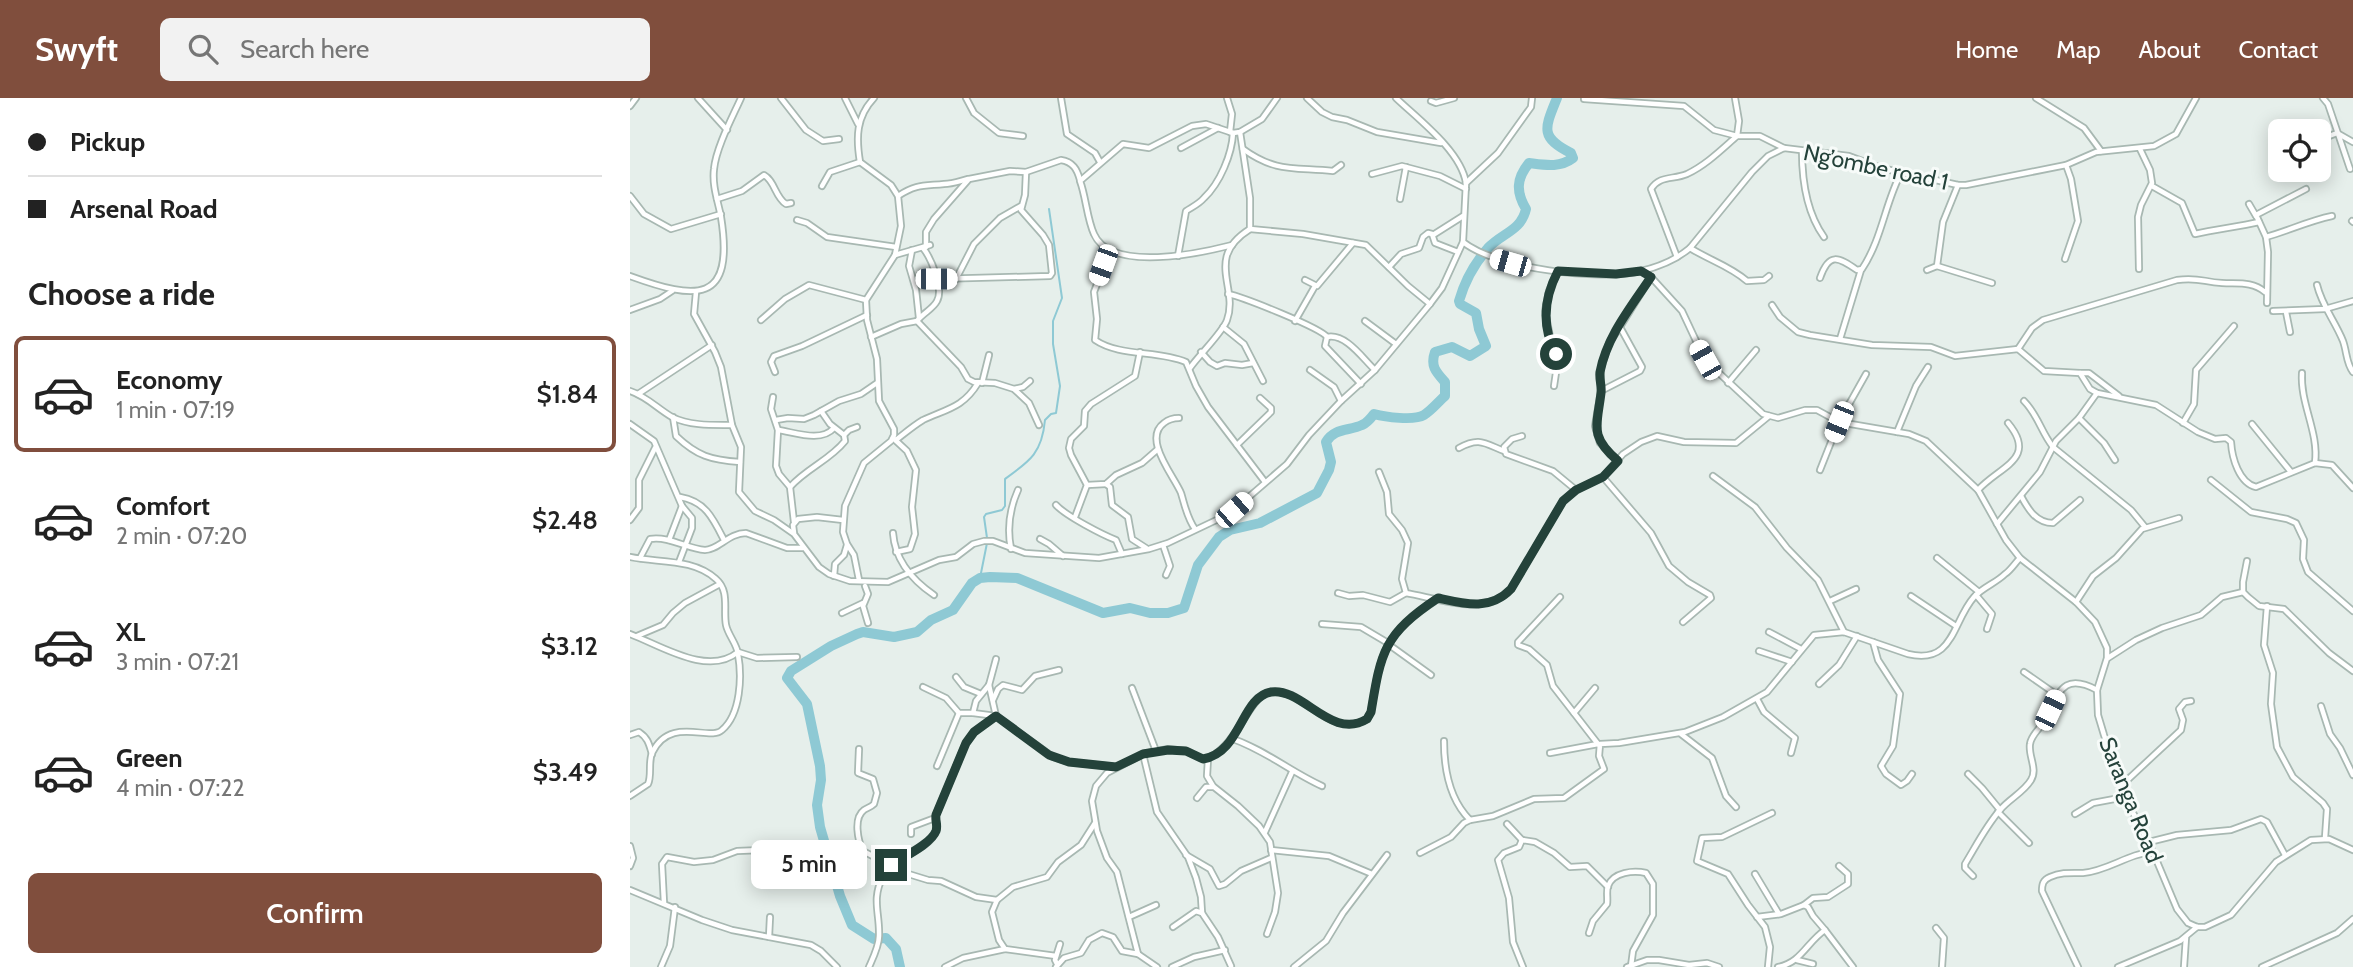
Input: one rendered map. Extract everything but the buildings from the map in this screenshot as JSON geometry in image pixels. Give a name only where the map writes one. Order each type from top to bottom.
[{"type":"street","points":[[630,106],[636,98]]},
{"type":"street","points":[[698,98],[727,130]]},
{"type":"street","points":[[630,276],[672,291],[696,292],[708,289],[715,281],[724,251],[721,214],[714,184],[714,166],[741,98]]},
{"type":"street","points":[[781,98],[806,130],[822,141],[839,139]]},
{"type":"street","points":[[845,98],[858,124],[860,162]]},
{"type":"street","points":[[858,124],[874,98]]},
{"type":"street","points":[[965,98],[974,113],[999,133],[1023,136]]},
{"type":"street","points":[[1060,98],[1067,134],[1095,153],[1100,162]]},
{"type":"street","points":[[1178,256],[1186,211],[1205,198],[1220,175],[1233,144],[1232,114],[1227,98]]},
{"type":"street","points":[[1080,181],[1123,144],[1149,148],[1192,126],[1206,124],[1240,132],[1262,119],[1277,98]]},
{"type":"street","points":[[1307,98],[1332,117],[1377,132],[1442,143]]},
{"type":"street","points":[[696,292],[694,314],[721,367],[732,425],[741,447],[738,488],[755,511],[794,534],[819,567],[834,576],[850,581],[883,583],[939,560],[956,557],[981,541],[993,541],[1024,552],[1064,557],[1099,558],[1149,549],[1229,514],[1287,464],[1341,401],[1375,370],[1442,288],[1463,242],[1465,173],[1435,133],[1396,98]]},
{"type":"street","points":[[1432,101],[1436,103],[1454,98]]},
{"type":"street","points":[[1466,186],[1498,153],[1531,107],[1532,98]]},
{"type":"street","points":[[1677,257],[1651,189],[1662,178],[1684,175],[1701,166],[1737,136],[1739,121],[1735,98]]},
{"type":"street","points":[[2036,98],[2084,128],[2101,151]]},
{"type":"street","name":"Ng’ombe road 1","points":[[1463,242],[1494,258],[1526,267],[1616,274],[1641,271],[1677,257],[1690,248],[1752,172],[1768,156],[1784,148],[1849,156],[1901,173],[1958,186],[2066,165],[2101,151],[2140,149],[2165,141],[2176,134],[2196,98]]},
{"type":"street","points":[[2323,98],[2328,104],[2350,169]]},
{"type":"street","points":[[1584,99],[1684,106],[1714,130],[1737,136],[1760,136],[1784,148]]},
{"type":"street","points":[[1181,148],[1218,128]]},
{"type":"street","points":[[1240,132],[1250,198],[1250,229]]},
{"type":"street","points":[[2331,136],[2337,134],[2353,142]]},
{"type":"street","points":[[1243,149],[1261,161],[1282,169],[1301,167],[1332,171],[1341,165]]},
{"type":"street","points":[[2139,269],[2138,217],[2141,205],[2152,186],[2150,170],[2140,149]]},
{"type":"street","points":[[1802,151],[1808,207],[1824,237]]},
{"type":"street","points":[[898,196],[927,183],[945,184],[1010,171],[1026,172],[1061,160],[1072,164],[1078,171],[1093,233],[1110,250],[1130,256],[1178,256],[1232,245]]},
{"type":"street","points":[[822,186],[830,172],[860,162]]},
{"type":"street","points":[[860,162],[891,185],[898,196],[901,226],[895,255],[866,300],[877,359],[879,401],[894,429],[894,439],[911,457],[916,470],[912,507],[914,538],[910,549],[896,552]]},
{"type":"street","points":[[2065,259],[2078,221],[2066,165]]},
{"type":"street","points":[[1372,174],[1406,167],[1466,186]]},
{"type":"street","points":[[1400,199],[1406,167]]},
{"type":"street","points":[[936,279],[1050,276],[1049,246],[1043,235],[1023,214],[1021,206],[1025,195],[1026,172]]},
{"type":"street","points":[[1840,339],[1861,270],[1881,231],[1892,190],[1901,173]]},
{"type":"street","points":[[717,199],[743,191],[764,175],[771,180],[782,202],[791,202]]},
{"type":"street","points":[[871,337],[918,320],[938,300],[926,232],[969,179]]},
{"type":"street","points":[[1937,266],[1943,222],[1958,186]]},
{"type":"street","points":[[2152,186],[2182,203],[2195,234],[2239,228],[2259,222]]},
{"type":"street","points":[[2256,216],[2306,188]]},
{"type":"street","points":[[630,196],[644,214],[671,229],[721,214]]},
{"type":"street","points":[[2249,204],[2266,237],[2269,271],[2265,292],[2267,303]]},
{"type":"street","points":[[957,279],[974,244],[1000,218],[1021,206]]},
{"type":"street","points":[[1389,267],[1402,254],[1419,247],[1426,234],[1433,235],[1463,216]]},
{"type":"street","points":[[2266,237],[2306,221],[2332,216]]},
{"type":"street","points":[[797,220],[807,223],[827,237],[896,247]]},
{"type":"street","points":[[1190,368],[1223,327],[1229,313],[1225,265],[1232,245],[1250,229],[1354,242],[1374,250],[1408,286],[1430,304]]},
{"type":"street","points":[[1433,235],[1436,243],[1459,252]]},
{"type":"street","points":[[1295,321],[1315,286],[1354,242]]},
{"type":"street","points":[[895,255],[927,247]]},
{"type":"street","points":[[1690,248],[1730,267],[1747,281],[1764,280],[1769,276]]},
{"type":"street","points":[[912,250],[909,266],[916,290],[918,320],[961,367],[968,379],[1014,389],[1029,404],[1039,425]]},
{"type":"street","points":[[1110,250],[1094,292],[1097,319],[1095,340],[1100,344],[1183,360],[1190,368],[1195,386],[1208,407],[1265,482]]},
{"type":"street","points":[[1820,278],[1824,267],[1833,260],[1843,260],[1856,270],[1861,270]]},
{"type":"street","points":[[1927,270],[1937,266],[1992,283]]},
{"type":"street","points":[[1554,386],[1558,359],[1552,347],[1545,310],[1549,291],[1558,271]]},
{"type":"street","points":[[1641,271],[1651,277],[1682,311],[1705,360],[1756,408],[1769,416],[1778,418],[1805,410],[1817,410],[1839,422],[1918,436],[1926,441],[1978,490],[2006,540],[2020,558],[2076,602],[2101,631],[2107,648],[2107,658],[2162,628],[2201,615],[2222,597],[2243,592]]},
{"type":"street","points":[[1618,461],[1602,446],[1597,434],[1601,368],[1609,343],[1651,277]]},
{"type":"street","points":[[2018,349],[2032,328],[2043,320],[2177,280],[2194,278],[2221,284],[2244,283],[2265,292]]},
{"type":"street","points":[[1305,280],[1315,286]]},
{"type":"street","points":[[761,320],[785,299],[809,285],[866,300]]},
{"type":"street","points":[[2317,285],[2325,309],[2341,336],[2353,372]]},
{"type":"street","points":[[630,310],[660,299],[672,291]]},
{"type":"street","points":[[1228,293],[1260,303],[1324,332],[1327,337],[1325,346],[1361,384]]},
{"type":"street","points":[[2273,311],[2325,309],[2353,301]]},
{"type":"street","points":[[1772,305],[1780,317],[1798,332],[1872,345],[1931,347],[1955,356],[2018,349],[2044,371],[2090,373],[2120,397]]},
{"type":"street","points":[[2286,312],[2290,331]]},
{"type":"street","points":[[775,372],[771,362],[774,356],[802,346],[867,315]]},
{"type":"street","points":[[1365,321],[1396,344]]},
{"type":"street","points":[[2183,423],[2194,404],[2196,370],[2234,326]]},
{"type":"street","points":[[1223,327],[1244,344],[1263,381]]},
{"type":"street","points":[[1601,391],[1640,371],[1642,367],[1620,327]]},
{"type":"street","points":[[1327,337],[1335,336],[1347,343],[1375,370]]},
{"type":"street","points":[[638,394],[712,345]]},
{"type":"street","points":[[1728,383],[1756,350]]},
{"type":"street","points":[[1075,517],[1087,485],[1071,455],[1071,439],[1084,426],[1085,411],[1091,404],[1135,376],[1140,352]]},
{"type":"street","points":[[1202,352],[1217,366],[1225,363],[1253,363]]},
{"type":"street","points":[[859,580],[854,555],[847,544],[843,520],[845,506],[864,463],[925,419],[956,407],[980,383],[989,355]]},
{"type":"street","points":[[1896,432],[1916,386],[1928,367]]},
{"type":"street","points":[[1310,369],[1334,387],[1341,401]]},
{"type":"street","points":[[2080,373],[2090,389],[2097,393],[2156,405],[2198,432],[2215,439],[2226,438],[2231,442],[2231,451],[2244,481],[2251,486],[2256,487],[2315,463],[2332,465],[2353,488]]},
{"type":"street","points":[[2302,373],[2303,398],[2315,442],[2315,463]]},
{"type":"street","points":[[1820,470],[1839,422],[1866,374]]},
{"type":"street","points":[[1014,389],[1023,387],[1030,381]]},
{"type":"street","points":[[775,421],[782,418],[804,419],[839,401],[861,394],[877,383]]},
{"type":"street","points":[[630,391],[673,418],[698,424],[732,425]]},
{"type":"street","points":[[1997,524],[2040,472],[2053,447],[2097,393]]},
{"type":"street","points":[[773,397],[771,409],[778,430],[776,466],[790,487],[794,534]]},
{"type":"street","points":[[1237,445],[1272,412],[1260,398]]},
{"type":"street","points":[[2024,401],[2033,410],[2053,447],[2132,510],[2145,527]]},
{"type":"street","points":[[790,487],[804,473],[842,446],[846,439],[821,411]]},
{"type":"street","points":[[1338,593],[1352,597],[1363,595],[1390,602],[1406,593],[1479,605],[1505,596],[1557,509],[1576,490],[1603,477],[1641,442],[1657,436],[1684,442],[1736,443],[1769,416]]},
{"type":"street","points":[[673,418],[676,436],[689,447],[709,458],[740,462]]},
{"type":"street","points":[[1179,418],[1169,419],[1158,428],[1159,449],[1195,529]]},
{"type":"street","points":[[2078,418],[2104,443],[2115,460]]},
{"type":"street","points":[[1978,490],[2017,457],[2021,447],[2008,423]]},
{"type":"street","points":[[630,424],[654,441],[682,506],[693,521],[679,562]]},
{"type":"street","points":[[2252,424],[2291,472]]},
{"type":"street","points":[[844,435],[857,427]]},
{"type":"street","points":[[778,430],[804,436],[829,433],[834,428]]},
{"type":"street","points":[[1504,451],[1507,442],[1522,436]]},
{"type":"street","points":[[1459,448],[1470,442],[1485,442],[1506,454],[1553,471],[1576,490]]},
{"type":"street","points":[[630,520],[639,508],[639,480],[656,447]]},
{"type":"street","points":[[1087,485],[1106,484],[1116,475],[1142,463],[1159,449]]},
{"type":"street","points":[[1379,472],[1387,492],[1389,514],[1402,530],[1408,543],[1402,579],[1406,593]]},
{"type":"street","points":[[1713,476],[1755,507],[1796,559],[1818,580],[1844,632]]},
{"type":"street","points":[[1603,477],[1651,533],[1662,558],[1669,566],[1711,597],[1683,622]]},
{"type":"street","points":[[2211,480],[2251,512],[2295,523],[2304,540],[2303,562],[2308,572],[2353,611]]},
{"type":"street","points":[[1106,484],[1111,489],[1111,503],[1128,517],[1132,539],[1149,549]]},
{"type":"street","points":[[1011,549],[1010,518],[1018,490]]},
{"type":"street","points":[[2021,496],[2034,515],[2048,523],[2053,523],[2080,500]]},
{"type":"street","points":[[680,497],[705,507],[724,540]]},
{"type":"street","points":[[1056,505],[1103,536],[1116,540],[1122,554]]},
{"type":"street","points":[[669,540],[682,506]]},
{"type":"street","points":[[794,522],[817,517],[843,520]]},
{"type":"street","points":[[2076,602],[2092,576],[2116,558],[2145,527],[2179,518]]},
{"type":"street","points":[[640,559],[650,539],[669,540],[703,550],[740,533],[746,533],[787,548],[803,548]]},
{"type":"street","points":[[893,533],[896,552],[909,574],[934,595]]},
{"type":"street","points":[[1040,539],[1064,557]]},
{"type":"street","points":[[834,576],[835,564],[844,555],[847,544]]},
{"type":"street","points":[[1163,545],[1170,566],[1166,575]]},
{"type":"street","points":[[630,556],[679,562],[712,576],[720,583],[726,604],[726,625],[738,652],[739,682],[736,703],[722,731],[689,731],[667,736],[652,754]]},
{"type":"street","points":[[1937,558],[1978,593],[1992,614],[1987,629]]},
{"type":"street","points":[[1550,753],[1680,733],[1714,721],[1756,699],[1776,683],[1801,649],[1819,634],[1844,632],[1908,654],[1925,657],[1950,642],[1961,614],[1978,593],[2005,575],[2020,558]]},
{"type":"street","points":[[2247,561],[2243,592],[2259,606],[2279,607],[2288,612],[2321,645],[2353,671]]},
{"type":"street","points":[[637,636],[659,628],[685,603],[720,583]]},
{"type":"street","points":[[842,613],[864,602],[873,583]]},
{"type":"street","points":[[865,586],[869,594]]},
{"type":"street","points":[[1830,601],[1856,589]]},
{"type":"street","points":[[1911,596],[1956,626]]},
{"type":"street","points":[[1420,853],[1451,836],[1470,820],[1493,816],[1535,799],[1572,794],[1604,769],[1599,756],[1599,744],[1553,686],[1547,665],[1518,642],[1560,597]]},
{"type":"street","points":[[1138,954],[1117,872],[1104,851],[1096,822],[1093,801],[1096,786],[1104,776],[1143,754],[1157,751],[1186,751],[1200,758],[1208,758],[1224,749],[1257,699],[1271,692],[1285,694],[1346,724],[1363,722],[1371,712],[1378,669],[1388,643],[1420,610],[1438,598]]},
{"type":"street","points":[[864,602],[864,615],[868,623]]},
{"type":"street","points":[[2267,606],[2264,645],[2273,673],[2271,704],[2277,747],[2293,777],[2327,809],[2325,838]]},
{"type":"street","points":[[1322,624],[1360,627],[1388,643],[1431,676]]},
{"type":"street","points":[[1769,632],[1801,649]]},
{"type":"street","points":[[630,634],[664,650],[694,659],[722,660],[738,652],[757,658],[797,657]]},
{"type":"street","points":[[1819,684],[1839,665],[1857,636]]},
{"type":"street","points":[[1873,641],[1878,660],[1899,694],[1893,746],[1881,766],[1886,774],[1901,785],[1908,781],[1912,774]]},
{"type":"street","points":[[1759,651],[1792,662]]},
{"type":"street","name":"Saranga Road","points":[[2107,658],[2096,690],[2098,715],[2104,735],[2125,797],[2149,842],[2177,909],[2188,923],[2197,927]]},
{"type":"street","points":[[973,713],[976,701],[989,685],[996,659]]},
{"type":"street","points":[[993,699],[1003,685],[1022,690],[1035,676],[1059,670]]},
{"type":"street","points":[[2024,672],[2057,695]]},
{"type":"street","points":[[957,677],[964,687],[981,694]]},
{"type":"street","points":[[1973,876],[1965,868],[1965,864],[1985,830],[1999,811],[2032,779],[2034,769],[2030,753],[2031,740],[2057,695],[2065,685],[2074,683],[2084,683],[2096,690]]},
{"type":"street","points":[[989,685],[996,716]]},
{"type":"street","points":[[923,687],[946,698],[959,713],[996,716],[1052,757],[1069,762],[1116,767]]},
{"type":"street","points":[[1132,688],[1157,751]]},
{"type":"street","points":[[1574,713],[1595,688]]},
{"type":"street","points":[[1756,699],[1764,712],[1795,738],[1791,753]]},
{"type":"street","points":[[2122,785],[2181,730],[2183,720],[2179,709],[2185,702],[2191,701]]},
{"type":"street","points":[[2321,706],[2330,734],[2353,775]]},
{"type":"street","points":[[937,766],[959,713]]},
{"type":"street","points":[[869,967],[879,935],[876,908],[878,888],[889,867],[933,836],[937,827],[935,818],[965,745],[974,732],[996,716]]},
{"type":"street","points":[[630,735],[639,732],[643,734],[652,754],[648,784],[630,796]]},
{"type":"street","points":[[1680,733],[1712,758],[1726,796],[1736,807]]},
{"type":"street","points":[[1233,739],[1264,752],[1292,772],[1322,786]]},
{"type":"street","points":[[1444,741],[1444,768],[1460,809],[1470,820]]},
{"type":"street","points":[[859,749],[858,773],[873,779],[877,793],[874,804],[860,814],[858,827],[865,853],[889,867],[928,880],[941,880],[976,897],[997,900]]},
{"type":"street","points":[[1143,754],[1157,812],[1186,855],[1199,886],[1202,912],[1225,950],[1231,966]]},
{"type":"street","points":[[1208,758],[1207,776],[1214,787],[1265,833],[1271,850],[1278,880],[1278,898],[1276,912],[1267,934]]},
{"type":"street","points":[[1265,833],[1267,823],[1292,772]]},
{"type":"street","points":[[1968,774],[2029,842]]},
{"type":"street","points":[[1197,798],[1206,787],[1214,787]]},
{"type":"street","points":[[2075,814],[2093,803],[2125,797]]},
{"type":"street","points":[[1768,967],[1770,947],[1767,930],[1728,874],[1701,864],[1698,859],[1702,838],[1722,837],[1772,813]]},
{"type":"street","points":[[911,834],[911,827],[935,818]]},
{"type":"street","points":[[2149,842],[2177,835],[2231,830],[2261,819],[2267,822],[2285,855]]},
{"type":"street","points":[[1005,948],[999,940],[992,912],[997,900],[1013,887],[1047,877],[1058,862],[1081,845],[1096,822]]},
{"type":"street","points":[[1507,824],[1522,840],[1535,842],[1570,867],[1587,866],[1608,887]]},
{"type":"street","points":[[2118,967],[2186,937],[2197,927],[2205,927],[2231,915],[2267,871],[2285,855],[2311,840],[2325,838],[2353,850]]},
{"type":"street","points":[[1522,840],[1519,847],[1504,853],[1498,860],[1509,898],[1513,942],[1523,967]]},
{"type":"street","points":[[664,903],[662,864],[667,857],[694,862],[713,860],[737,851],[762,850],[770,845]]},
{"type":"street","points":[[630,846],[633,858],[630,866]]},
{"type":"street","points":[[1271,850],[1329,856],[1372,874]]},
{"type":"street","points":[[2078,967],[2042,891],[2043,881],[2070,871],[2083,873],[2103,869],[2144,852],[2153,852]]},
{"type":"street","points":[[1186,855],[1210,869],[1219,886],[1246,868],[1271,858]]},
{"type":"street","points":[[1294,967],[1326,940],[1387,855]]},
{"type":"street","points":[[1757,917],[1779,914],[1804,905],[1813,898],[1828,897],[1848,884],[1848,874],[1839,866]]},
{"type":"street","points":[[1589,933],[1593,921],[1607,904],[1608,887],[1617,876],[1630,872],[1646,873],[1652,880],[1653,915],[1633,951],[1631,966],[1647,960],[1659,960],[1689,965],[1707,963],[1719,967]]},
{"type":"street","points":[[1755,874],[1779,914]]},
{"type":"street","points":[[630,890],[732,930],[811,945],[837,967]]},
{"type":"street","points":[[1129,917],[1156,905]]},
{"type":"street","points":[[1804,905],[1853,967]]},
{"type":"street","points":[[661,967],[670,946],[675,907]]},
{"type":"street","points":[[1174,926],[1196,911],[1202,912]]},
{"type":"street","points":[[769,937],[770,917]]},
{"type":"street","points":[[2262,967],[2337,933],[2353,919]]},
{"type":"street","points":[[1936,928],[1944,939],[1942,967]]},
{"type":"street","points":[[1778,967],[1796,960],[1810,942],[1825,930]]},
{"type":"street","points":[[1056,966],[1064,958],[1081,953],[1089,940],[1102,933],[1112,937],[1122,951],[1138,954],[1157,967]]},
{"type":"street","points":[[2184,967],[2186,937]]},
{"type":"street","points":[[1056,966],[1060,944]]},
{"type":"street","points":[[946,967],[963,958],[1005,948],[1056,956]]},
{"type":"street","points":[[1172,967],[1194,957],[1225,950]]},
{"type":"street","points":[[1796,960],[1813,964]]},
{"type":"waterway","points":[[900,967],[896,949],[886,938],[874,939],[852,925],[840,896],[820,827],[817,805],[820,766],[807,704],[787,678],[791,671],[831,646],[863,632],[894,637],[917,632],[931,620],[953,610],[972,583],[980,578],[1017,578],[1103,613],[1130,608],[1150,613],[1168,613],[1184,608],[1198,565],[1219,537],[1230,530],[1260,523],[1317,493],[1331,462],[1326,442],[1329,437],[1364,424],[1374,414],[1407,418],[1424,415],[1445,396],[1445,382],[1434,365],[1435,352],[1452,347],[1470,356],[1486,346],[1476,313],[1459,301],[1467,279],[1483,254],[1524,216],[1526,209],[1520,197],[1519,186],[1529,163],[1558,165],[1573,158],[1571,153],[1554,142],[1547,131],[1557,98]]},
{"type":"waterway","points":[[987,538],[984,517],[1002,510],[1005,506],[1005,479],[1033,455],[1041,441],[1045,420],[1056,413],[1060,386],[1053,344],[1053,321],[1062,298],[1049,209]]},
{"type":"waterway","points":[[980,578],[987,543]]},
{"type":"route","points":[[891,865],[924,844],[934,834],[937,827],[936,815],[965,745],[974,732],[996,716],[1052,757],[1069,762],[1116,767],[1143,754],[1162,750],[1186,751],[1203,759],[1214,756],[1233,739],[1257,699],[1271,692],[1285,694],[1328,718],[1346,724],[1367,719],[1371,712],[1382,654],[1398,632],[1420,610],[1438,598],[1471,606],[1490,603],[1505,596],[1563,501],[1576,490],[1603,477],[1618,461],[1602,446],[1595,426],[1601,391],[1600,376],[1613,334],[1651,277],[1641,271],[1616,274],[1558,271],[1547,296],[1545,310],[1546,324],[1556,354]]}]
